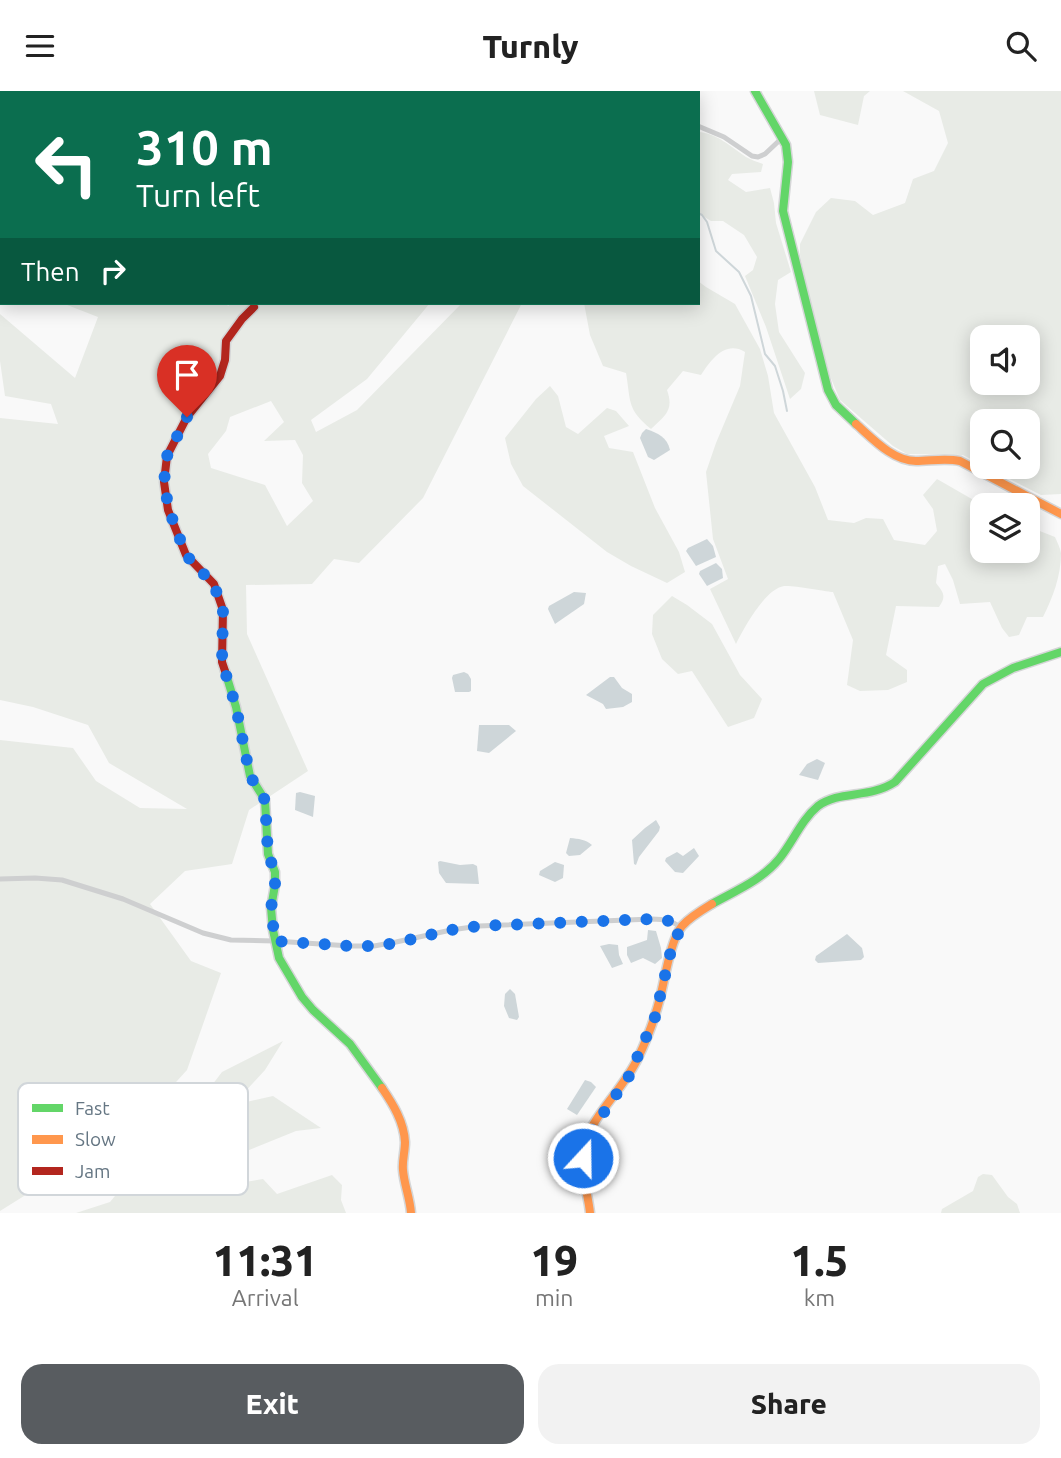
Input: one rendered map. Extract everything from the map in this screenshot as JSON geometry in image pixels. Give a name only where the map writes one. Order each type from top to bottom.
[{"type":"street","points":[[755,91],[786,145],[788,162],[783,211],[828,390],[835,404],[889,452],[902,460],[950,458],[960,461],[1061,514]]},
{"type":"street","points":[[700,127],[758,157],[782,138]]},
{"type":"street","points":[[254,306],[226,341],[225,361],[219,376],[187,417],[167,456],[164,482],[169,510],[186,555],[214,585],[223,610],[222,662],[236,707],[250,776],[265,800],[268,854],[275,872],[271,908],[279,958],[302,997],[350,1044],[394,1105],[405,1142],[403,1170],[411,1213]]},
{"type":"street","points":[[590,1213],[583,1147],[629,1076],[639,1054],[655,1017],[673,942],[680,927],[771,867],[810,815],[824,802],[876,792],[895,782],[984,684],[1013,668],[1061,652]]},
{"type":"street","points":[[0,879],[62,880],[123,899],[203,933],[230,940],[374,946],[479,926],[662,919],[680,927]]},
{"type":"shaded area","points":[[814,91],[870,91],[864,96],[858,125],[820,115]]},
{"type":"shaded area","points":[[903,91],[1061,91],[1061,494],[1041,495],[1010,479],[1040,479],[1040,409],[970,409],[970,459],[963,455],[907,454],[893,446],[840,400],[830,376],[800,255],[800,244],[816,212],[831,198],[855,201],[873,215],[905,203],[913,179],[934,171],[948,143],[939,111]]},
{"type":"shaded area","points":[[700,132],[718,138],[746,157],[763,164],[761,172],[732,174],[728,180],[746,192],[770,188],[776,223],[791,272],[778,280],[775,304],[779,332],[805,373],[801,389],[790,399],[766,327],[745,276],[753,270],[757,257],[744,235],[723,221],[711,221],[700,214]]},
{"type":"shaded area","points":[[700,282],[735,304],[760,349],[774,413],[815,487],[828,520],[854,523],[866,518],[883,519],[894,540],[925,545],[937,531],[933,509],[923,495],[937,479],[970,498],[970,563],[1040,563],[1040,531],[1055,537],[1061,553],[1060,570],[1043,617],[1027,617],[1019,635],[1009,637],[990,602],[960,604],[945,564],[938,566],[936,583],[943,597],[939,607],[896,606],[886,655],[907,670],[907,682],[888,690],[860,691],[847,685],[853,640],[833,592],[788,586],[777,589],[756,610],[736,644],[710,589],[728,579],[713,539],[706,472],[740,386],[745,352],[731,348],[719,353],[701,375],[683,371],[667,390],[670,403],[667,412],[651,429],[634,410],[626,373],[603,366],[590,335],[584,305],[700,305]]},
{"type":"shaded area","points":[[67,305],[428,305],[367,379],[311,420],[316,432],[357,410],[460,305],[521,305],[423,498],[359,563],[334,559],[312,584],[246,585],[247,634],[308,771],[249,810],[232,864],[185,871],[150,904],[191,961],[221,973],[187,1070],[175,1083],[18,1083],[18,1195],[25,1195],[0,1211],[0,740],[73,748],[96,781],[140,808],[187,809],[109,763],[88,725],[33,707],[0,700],[0,418],[58,424],[51,404],[5,396],[0,361],[0,314],[75,378],[98,317]],"holes":[[[271,401],[284,422],[264,441],[295,440],[303,455],[302,483],[313,501],[287,526],[265,485],[211,468],[208,454],[226,431],[230,417]]]},
{"type":"shaded area","points":[[550,386],[558,396],[566,427],[578,434],[607,408],[616,411],[629,426],[604,436],[609,448],[633,452],[655,508],[679,552],[685,572],[667,583],[631,566],[607,552],[523,486],[511,464],[505,438]]},
{"type":"shaded area","points":[[646,429],[661,436],[670,450],[654,460],[648,457],[640,438]]},
{"type":"shaded area","points":[[707,539],[713,546],[716,557],[696,566],[686,551]]},
{"type":"shaded area","points":[[716,563],[722,569],[723,578],[707,586],[699,574],[700,571]]},
{"type":"shaded area","points":[[574,592],[586,593],[584,604],[555,624],[549,606]]},
{"type":"shaded area","points":[[672,596],[712,624],[740,675],[762,699],[754,718],[728,727],[692,671],[678,674],[662,659],[652,634],[653,615]]},
{"type":"shaded area","points":[[464,672],[471,679],[471,691],[455,692],[453,675]]},
{"type":"shaded area","points":[[610,677],[614,677],[622,688],[632,694],[632,702],[623,707],[606,709],[603,704],[586,695]]},
{"type":"shaded area","points":[[479,725],[509,725],[516,731],[489,753],[477,751]]},
{"type":"shaded area","points":[[817,759],[825,763],[818,780],[799,775],[807,764]]},
{"type":"shaded area","points":[[296,793],[315,796],[313,817],[295,810]]},
{"type":"shaded area","points":[[656,820],[659,831],[636,865],[632,840]]},
{"type":"shaded area","points":[[570,838],[584,840],[592,845],[580,855],[569,856],[566,853]]},
{"type":"shaded area","points":[[694,848],[699,856],[683,873],[675,872],[665,861],[677,852],[683,856]]},
{"type":"shaded area","points":[[440,861],[477,866],[479,884],[446,883],[439,873]]},
{"type":"shaded area","points":[[555,862],[564,865],[563,878],[555,882],[539,875],[540,871]]},
{"type":"shaded area","points":[[648,930],[656,931],[662,958],[655,964],[643,958],[631,963],[627,947],[647,940]]},
{"type":"shaded area","points":[[847,934],[862,948],[864,957],[861,960],[818,963],[815,960],[816,956]]},
{"type":"shaded area","points":[[618,945],[623,964],[612,968],[600,946]]},
{"type":"shaded area","points":[[510,989],[515,994],[519,1017],[517,1020],[509,1018],[504,1006],[505,994]]},
{"type":"shaded area","points":[[283,1041],[265,1070],[248,1088],[248,1083],[214,1083],[222,1072]]},
{"type":"shaded area","points":[[585,1080],[596,1087],[577,1115],[567,1109]]},
{"type":"shaded area","points":[[273,1096],[321,1128],[296,1131],[248,1150],[248,1102]]},
{"type":"shaded area","points":[[983,1174],[992,1175],[1008,1197],[1017,1204],[1020,1213],[941,1213],[942,1209],[973,1191],[978,1177]]},
{"type":"shaded area","points":[[332,1175],[342,1185],[341,1200],[346,1213],[76,1213],[110,1202],[116,1195],[248,1195],[248,1182],[263,1179],[277,1194]]},
{"type":"waterway","points":[[700,214],[707,222],[716,251],[739,272],[751,296],[765,354],[775,366],[787,411]]},
{"type":"traffic: fast","points":[[755,91],[786,145],[788,162],[783,211],[828,390],[836,405],[856,424]]},
{"type":"traffic: fast","points":[[712,904],[765,873],[818,806],[836,798],[875,791],[895,782],[983,684],[1013,668],[1061,652]]},
{"type":"traffic: fast","points":[[225,671],[236,707],[250,776],[265,800],[268,854],[275,872],[271,908],[279,958],[302,997],[350,1044],[382,1088]]},
{"type":"traffic: slow","points":[[856,424],[899,457],[916,461],[960,461],[1061,514]]},
{"type":"traffic: slow","points":[[590,1213],[583,1170],[584,1144],[595,1122],[625,1080],[641,1051],[656,1013],[671,950],[678,933],[696,914],[712,904]]},
{"type":"traffic: slow","points":[[382,1088],[403,1127],[403,1170],[411,1213]]},
{"type":"traffic: jam","points":[[225,671],[222,662],[223,610],[214,584],[186,555],[168,510],[164,482],[167,456],[187,417],[220,376],[225,360],[226,341],[254,307]]},
{"type":"route","points":[[187,417],[167,456],[164,482],[169,510],[186,555],[214,585],[223,610],[222,662],[236,707],[250,776],[265,800],[268,854],[275,872],[271,908],[275,941],[374,946],[479,926],[652,919],[662,919],[680,927],[673,942],[655,1017],[629,1076],[589,1134],[583,1147],[583,1158]]}]
